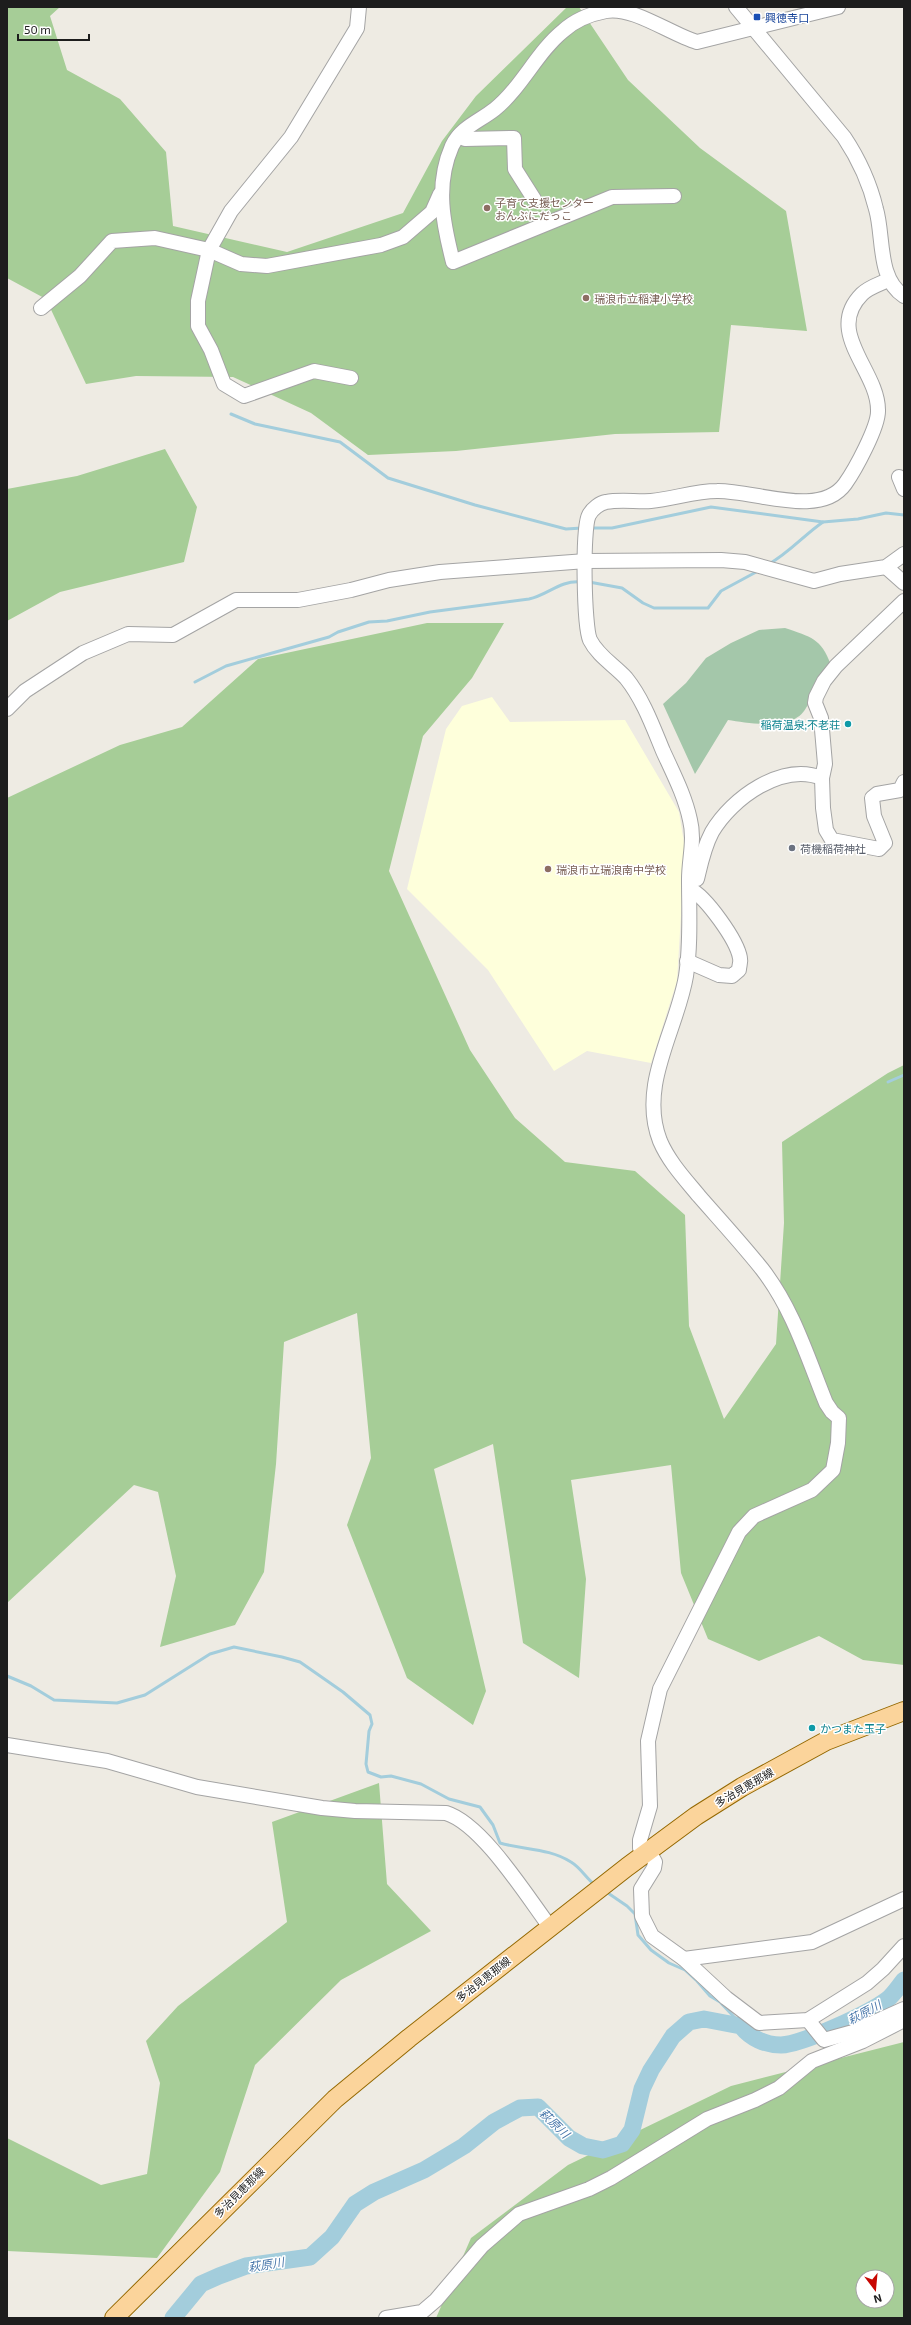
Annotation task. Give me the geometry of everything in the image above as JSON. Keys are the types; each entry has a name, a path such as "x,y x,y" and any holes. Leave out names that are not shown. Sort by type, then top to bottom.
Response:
{"main road":[{"name":"多治見恵那線","path":"114,2318 335,2099 627,1867 696,1816 742,1787 826,1741 904,1711"}],"street":[{"path":"351,378 314,371 244,396 224,384 211,350 198,326 198,301 209,250 231,211 291,137 357,28 359,7"},
{"path":"736,7 844,137 855,153 876,208 888,280 904,296"},
{"path":"41,308 80,276 112,241 155,238 209,250 240,264 267,266 381,245 403,237 432,212 441,192 453,146 459,136 464,130 495,109 512,92 561,32 577,20 607,10 627,11 682,38 697,42 838,7"},
{"path":"459,136 466,139 514,138 515,169 534,199"},
{"path":"441,192 442,221 453,262 612,197 674,196"},
{"path":"888,280 864,292 854,305 847,322 852,343 876,393 879,413 874,429 843,486 828,498 811,502 717,491 652,501 607,502 597,506 588,515 585,538 586,624 590,641 602,656 626,679 638,696 682,792 690,818 693,838 687,961 682,994 657,1074 653,1101 654,1118 661,1143 674,1166 762,1270 783,1299 797,1327 826,1403 832,1412 839,1418 838,1443 833,1470 812,1490 769,1508 746,1522 739,1532 660,1689 648,1741 650,1806 640,1840 640,1848 656,1862 641,1889 642,1916 652,1936 684,1959 726,1998 759,2023 808,2020 867,1983 904,1946"},
{"path":"7,709 25,691 84,653 128,634 173,635 236,600 298,600 351,590 389,580 440,572 586,561 721,560 756,565 814,581 840,574 886,567 904,554"},
{"path":"886,567 904,583"},
{"path":"903,788 877,794 872,798 874,816 885,843 879,848 832,840 826,830 822,778 825,764 821,718 815,703 816,697 824,681 836,666 904,601"},
{"path":"690,887 697,883 702,854 713,831 733,806 748,794 772,781 800,773 822,778"},
{"path":"687,961 719,975 732,976 739,970 740,958 735,944 725,929 698,893 690,887"},
{"path":"7,1744 107,1761 197,1787 322,1808 356,1811 446,1813 455,1816 480,1835 550,1927"},
{"path":"684,1959 812,1942 904,1899"},
{"path":"808,2020 824,2040 853,2032 904,2009"},
{"path":"386,2318 422,2312 436,2300 482,2246 519,2214 589,2189 611,2178 707,2119 755,2100 779,2088 812,2061 863,2041 904,2020"}],"shaded area":[{"path":"785,628 802,634 819,644 831,665 806,708 800,716 781,723 759,724 728,720 695,774 663,704 686,683 706,658 731,643 759,630"},
{"name":"瑞浪市立瑞浪南中学校","path":"492,697 510,722 625,720 679,812 685,849 677,981 651,1063 587,1051 554,1071 488,970 407,889 446,729 462,706"}],"green space":[{"path":"7,7 60,7 50,16 67,70 120,99 166,152 173,226 287,252 403,213 442,141 476,96 567,7 579,7 628,80 700,148 786,211 807,331 731,325 719,432 615,434 456,451 368,455 311,413 233,377 136,376 86,384 46,299 7,278"},
{"path":"165,449 197,507 184,562 60,592 7,621 7,489 77,476"},
{"path":"427,623 504,623 472,678 423,736 389,871 470,1050 515,1118 565,1162 635,1171 685,1215 689,1326 724,1419 776,1344 784,1223 782,1142 888,1073 904,1065 904,1665 863,1660 819,1636 759,1661 708,1639 681,1573 671,1465 571,1480 586,1579 579,1678 523,1643 493,1444 434,1469 486,1691 473,1725 407,1678 347,1525 371,1458 357,1313 284,1342 276,1464 264,1572 235,1625 160,1647 176,1576 158,1492 134,1485 7,1603 7,798 120,745 182,727 258,659"},
{"path":"379,1783 387,1884 431,1931 341,1980 255,2065 220,2172 157,2258 7,2251 7,2138 101,2185 147,2174 160,2083 146,2041 178,2006 287,1922 272,1822"},
{"path":"904,2042 904,2318 436,2318 471,2238 568,2165 731,2086"}],"waterway":[{"path":"231,414 255,424 340,442 388,478 475,505 566,529 582,528"},
{"path":"589,528 612,528 711,507 823,522 858,519 886,513 904,515"},
{"path":"769,564 783,555 823,522"},
{"path":"589,582 622,588 643,603 654,608 708,608 721,591 758,571"},
{"path":"195,682 226,666 329,637 338,632 369,622 387,621 430,612 529,599 560,585 581,582"},
{"path":"888,1082 904,1075"},
{"path":"7,1676 31,1686 54,1700 117,1703 145,1695 210,1654 234,1647 300,1662 343,1692 370,1715 372,1724 369,1731 366,1764 368,1772 381,1777 391,1776 421,1784 449,1799 480,1807 493,1825 500,1843 563,1857 575,1864 595,1885"},
{"path":"605,1891 627,1906 635,1914 638,1935 651,1950 669,1963 685,1970 710,1996 720,2002 741,2026"},
{"name":"萩原川","path":"173,2318 201,2284 246,2266 310,2257 332,2237 355,2204 374,2192 424,2170 464,2146 494,2122 520,2108 538,2107 569,2138 583,2146 603,2150 622,2144 632,2130 642,2089 651,2070 673,2036 689,2022 704,2019 741,2026 758,2040 769,2044 781,2045 820,2034 867,2012 888,1999 904,1980"}],"place":[{"name":"興徳寺口","path":"757,17"},
{"name":"子育て支援センター おんぶにだっこ","path":"487,208"},
{"name":"瑞浪市立稲津小学校","path":"586,298"},
{"name":"稲荷温泉;不老荘","path":"848,724"},
{"name":"荷機稲荷神社","path":"792,848"},
{"name":"瑞浪市立瑞浪南中学校","path":"548,869"},
{"name":"かつまた玉子","path":"812,1728"}]}
